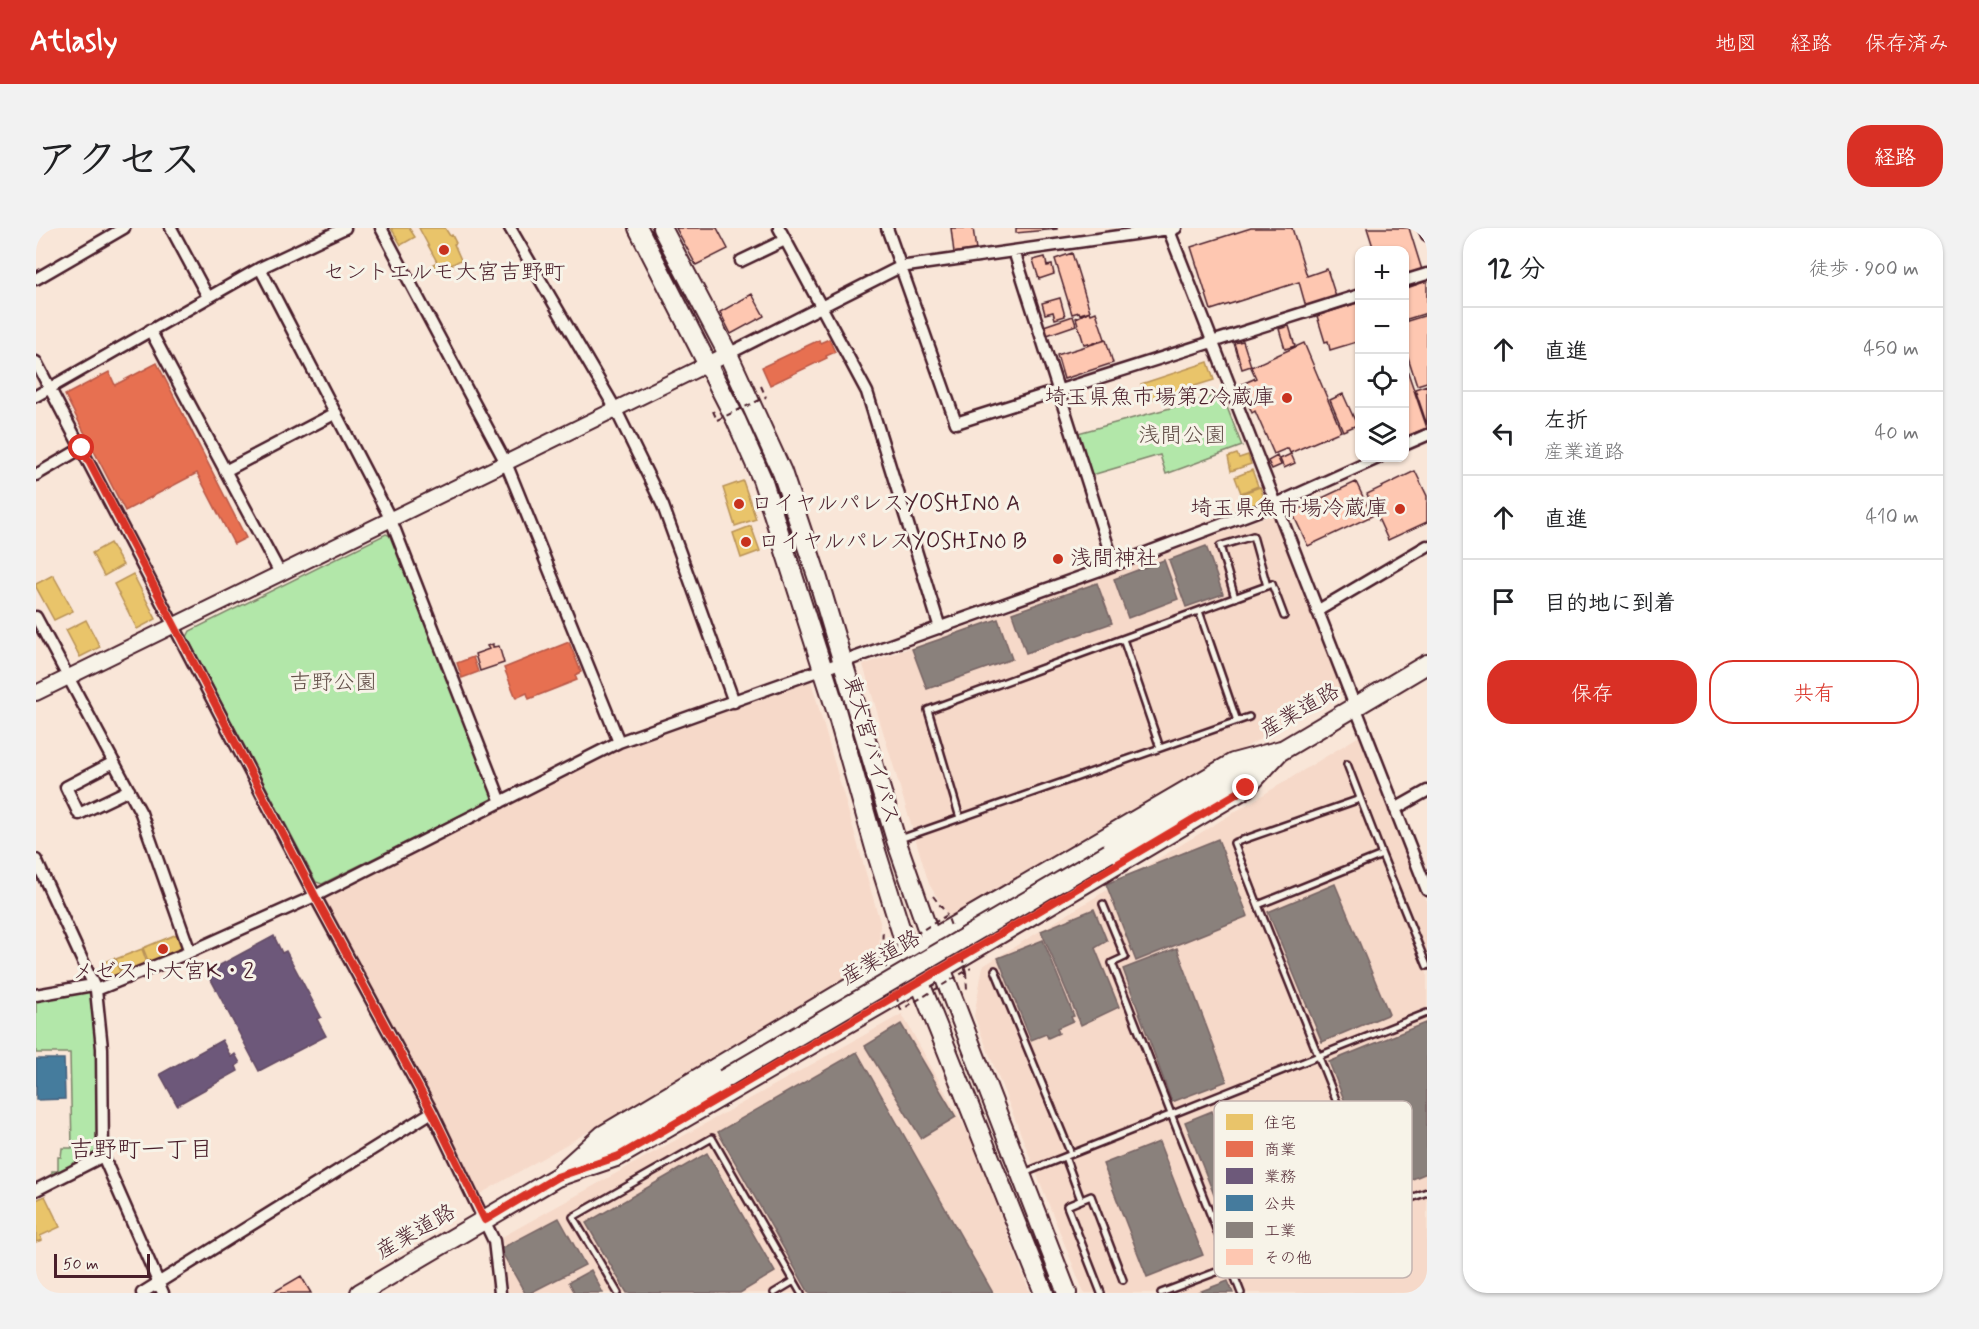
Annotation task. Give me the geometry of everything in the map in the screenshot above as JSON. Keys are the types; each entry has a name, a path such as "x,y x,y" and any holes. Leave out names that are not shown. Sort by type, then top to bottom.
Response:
{"main road":[{"name":"東大宮バイパス","path":"638,228 736,420 762,479 823,670 908,953 1044,1293"},
{"name":"東大宮バイパス","path":"662,228 728,354 782,472 844,663 896,840 941,968 1067,1293"},
{"name":"産業道路","path":"360,1293 1427,664"},
{"path":"557,1177 603,1135 908,953 1233,763 1281,750"},
{"path":"557,1177 619,1156 919,982 1246,788 1281,750"}],"street":[{"path":"36,279 124,228"},
{"path":"171,228 208,297"},
{"path":"36,396 260,268 345,228"},
{"path":"381,228 506,463 619,742"},
{"path":"510,228 615,408 663,506 734,702"},
{"path":"779,228 867,392 940,628"},
{"path":"887,228 956,423 1355,296"},
{"path":"36,693 392,520 900,267 1171,228 1211,342 1427,890"},
{"path":"1424,228 1427,235"},
{"path":"741,261 785,240"},
{"path":"1014,251 1114,565"},
{"path":"260,268 392,520 501,802"},
{"path":"1409,279 1427,274"},
{"path":"150,330 280,573"},
{"path":"36,362 315,896 432,1112 494,1241 500,1293"},
{"path":"225,471 336,413"},
{"path":"1409,443 1427,435"},
{"path":"36,475 82,448"},
{"path":"36,995 94,987 189,952 315,896 619,742 1114,565 1276,504 1369,462"},
{"path":"1317,611 1427,546"},
{"path":"36,617 141,813 189,952"},
{"path":"114,762 66,787 80,814 129,790"},
{"path":"1395,809 1427,791"},
{"path":"36,860 94,987 102,1048 103,1156 161,1288"},
{"path":"142,1293 161,1288 432,1112"},
{"path":"36,1190 103,1156"}],"lane":[{"path":"1235,598 1220,546 1252,536 1267,586"},
{"path":"960,818 928,710 1267,586 1272,585 1284,616"},
{"path":"1199,611 1237,721"},
{"path":"1123,639 1160,748"},
{"path":"896,840 1249,717"},
{"path":"1347,764 1427,966"},
{"path":"1336,1101 1234,843 1360,799"},
{"path":"1258,904 1382,855"},
{"path":"1103,904 1125,957 1112,963 1214,1224"},
{"path":"995,970 1068,1156 1081,1200"},
{"path":"1020,1174 1427,1013"},
{"path":"618,1293 573,1217 712,1138 801,1293"},
{"path":"1412,1198 1427,1192"},
{"path":"1101,1293 1067,1206 1091,1196 1123,1280"},
{"path":"1161,1293 1214,1273"},
{"path":"1235,1278 1241,1293"},
{"path":"774,1293 794,1281"}],"path":[{"path":"717,420 766,397 757,378"},
{"path":"883,926 882,955 947,915 931,894"},
{"path":"901,1010 970,968"},
{"path":"966,972 968,998"}],"shaded area":[{"path":"1274,514 1342,692 949,917 929,884 863,665"},
{"path":"811,681 880,922 879,953 803,1008 480,1194 322,897 621,749"},
{"path":"1361,735 1427,903 1427,1293 1084,1293 974,1016 983,966"},
{"path":"902,1014 973,1142 1030,1293 508,1293 502,1237"}],"green space":[{"name":"浅間公園","path":"1222,394 1242,446 1166,474 1160,455 1092,475 1078,433"},
{"name":"吉野公園","path":"386,534 391,536 493,794 491,800 322,884 316,882 187,637 190,631"},
{"path":"88,992 94,995 99,1054 99,1156 51,1181 52,1171 58,1171 58,1157 61,1157 62,1148 72,1148 70,1053 36,1053 36,1001"}],"building: 住宅":[{"path":"391,228 409,228 415,237 401,245"},
{"name":"セントエルモ大宮吉野町","path":"419,228 445,228 456,243 454,244 461,260 437,272 433,264 437,262"},
{"path":"1208,362 1214,380 1146,401 1141,384"},
{"path":"1237,454 1239,458 1248,455 1251,464 1231,471 1228,457"},
{"path":"1252,470 1258,486 1241,493 1235,477"},
{"name":"ロイヤルパレスYOSHINO A","path":"743,481 756,519 735,526 723,488"},
{"path":"1260,487 1264,498 1258,500 1259,503 1248,507 1243,493"},
{"name":"ロイヤルパレスYOSHINO B","path":"751,526 760,551 741,558 733,533"},
{"path":"110,543 123,565 104,576 92,553"},
{"path":"133,574 156,619 137,629 114,584"},
{"path":"53,575 73,611 54,620 36,587 36,584"},
{"path":"86,620 100,647 80,657 66,630"},
{"name":"メゼスト大宮K・2","path":"177,934 183,949 149,963 143,948"},
{"path":"142,949 147,963 122,973 116,959"},
{"path":"114,958 121,974 108,979 102,963"},
{"path":"45,1196 60,1227 40,1236 42,1240 36,1242 36,1200"}],"building: 商業":[{"path":"829,339 835,352 770,385 762,367 819,340 820,343"},
{"path":"157,363 246,538 234,544 197,473 125,511 65,395 109,372 115,385"},
{"path":"569,642 581,672 575,675 577,680 529,699 527,693 516,698 504,668"},
{"path":"473,657 478,672 462,678 457,663"}],"building: 業務":[{"path":"274,936 282,953 286,951 321,1017 317,1019 326,1036 259,1071 207,972"},
{"path":"222,1040 231,1057 235,1054 240,1063 236,1066 238,1071 177,1105 160,1074"}],"building: 公共":[{"path":"36,1059 64,1059 65,1099 36,1100"}],"building: 工業":[{"path":"1206,546 1223,594 1186,607 1169,560"},
{"path":"1164,560 1178,599 1128,618 1114,579"},
{"path":"1097,583 1112,623 1026,653 1012,613"},
{"path":"998,619 1012,659 927,689 912,649"},
{"path":"1218,839 1248,916 1136,961 1106,884"},
{"path":"1335,884 1389,1014 1322,1042 1268,912"},
{"path":"1094,909 1107,941 1095,948 1119,1007 1081,1025 1041,931"},
{"path":"1043,940 1074,1016 1071,1017 1073,1021 1057,1028 1059,1033 1048,1038 1046,1034 1031,1040 998,958"},
{"path":"1177,948 1227,1081 1172,1102 1123,969"},
{"path":"1425,1023 1427,1029 1427,1173 1412,1179 1412,1101 1345,1101 1329,1062"},
{"path":"901,1024 956,1117 921,1138 865,1046"},
{"path":"857,1052 993,1293 809,1293 718,1132"},
{"path":"1212,1111 1214,1116 1214,1195 1185,1122"},
{"path":"1159,1142 1203,1255 1147,1277 1103,1164"},
{"path":"707,1153 775,1272 740,1293 627,1293 586,1223"},
{"path":"559,1218 585,1265 530,1293 525,1293 500,1249"},
{"path":"591,1270 603,1293 575,1293 569,1282"},
{"path":"1228,1281 1233,1293 1196,1293"}],"building: その他":[{"path":"676,228 717,228 728,249 696,265"},
{"path":"951,228 973,228 976,250 954,253"},
{"path":"1016,228 1057,228 1057,229 1016,233"},
{"path":"1251,228 1292,228 1307,276 1327,269 1336,297 1306,307 1299,282 1211,310 1191,247"},
{"path":"1367,228 1409,228 1422,270 1409,274 1409,246 1373,246"},
{"path":"1072,253 1090,311 1080,314 1079,312 1072,314 1055,259"},
{"path":"1045,257 1047,266 1052,265 1054,274 1039,279 1033,260"},
{"path":"1427,281 1427,313 1409,318 1409,287"},
{"path":"752,294 764,316 731,334 720,312"},
{"path":"1060,298 1065,316 1055,319 1053,312 1045,314 1042,303"},
{"path":"1355,304 1355,342 1330,350 1328,341 1325,342 1317,316"},
{"path":"1090,311 1091,314 1096,312 1105,339 1089,345 1084,344 1076,318"},
{"path":"1427,315 1427,382 1417,385 1409,360 1409,320"},
{"path":"1073,316 1076,325 1047,335 1044,326"},
{"path":"1289,326 1295,346 1285,349 1279,329"},
{"path":"1106,340 1113,363 1064,379 1057,355"},
{"path":"1243,341 1251,366 1242,369 1234,343"},
{"name":"埼玉県魚市場第2冷蔵庫","path":"1304,343 1341,431 1290,453 1288,448 1274,454 1255,411 1252,413 1240,385 1256,378 1251,367"},
{"path":"1409,376 1427,428 1409,435"},
{"path":"1427,385 1427,425 1415,389"},
{"path":"1343,394 1355,421 1355,426 1343,431 1330,400"},
{"path":"1291,454 1295,463 1284,468 1280,459"},
{"path":"1277,456 1281,465 1272,469 1268,461"},
{"name":"埼玉県魚市場冷蔵庫","path":"1415,471 1427,496 1427,522 1388,540 1367,494"},
{"path":"1356,482 1372,516 1308,546 1292,512"},
{"path":"493,644 493,647 499,646 504,663 480,671 475,654 489,649 487,646"},
{"path":"301,1276 311,1293 272,1293"}],"place":[{"name":"セントエルモ大宮吉野町","path":"444,250"},
{"name":"埼玉県魚市場第2冷蔵庫","path":"1287,398"},
{"name":"ロイヤルパレスYOSHINO A","path":"739,504"},
{"name":"埼玉県魚市場冷蔵庫","path":"1400,509"},
{"name":"ロイヤルパレスYOSHINO B","path":"746,542"},
{"name":"浅間神社","path":"1058,559"},
{"name":"メゼスト大宮K・2","path":"163,949"}],"district":[{"name":"吉野町一丁目","path":"141,1150"}],"route":[{"path":"82,448 172,625 432,1112 485,1220 557,1177 619,1156 1246,788"}]}
